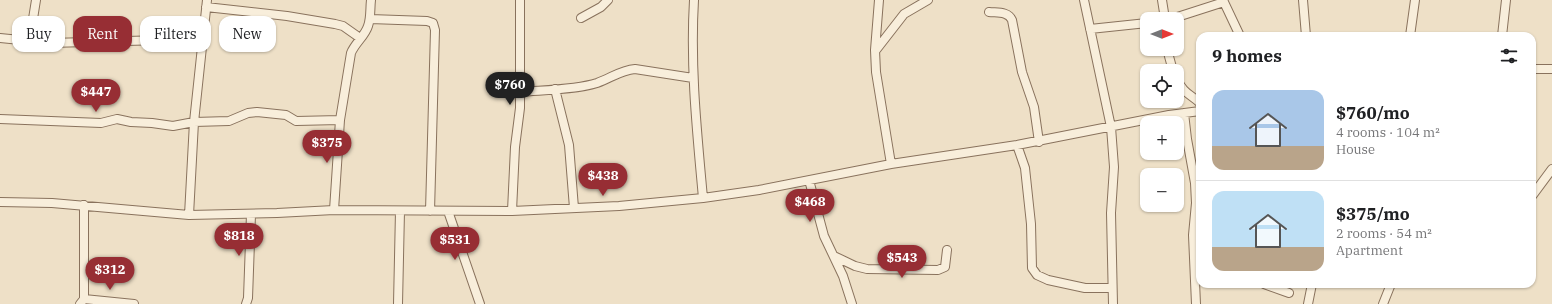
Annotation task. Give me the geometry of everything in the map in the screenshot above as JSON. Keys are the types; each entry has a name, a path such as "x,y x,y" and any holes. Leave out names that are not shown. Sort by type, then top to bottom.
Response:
{"street":[{"path":"33,16 36,0"},
{"path":"334,210 340,120 351,53 354,44 368,27 370,19 370,0"},
{"path":"512,211 515,147 520,108 520,0"},
{"path":"581,18 601,7 608,0"},
{"path":"694,0 692,26 692,78 703,198"},
{"path":"879,0 875,50 876,72 891,164"},
{"path":"914,0 926,1"},
{"path":"1084,0 1111,127 1114,166 1111,213 1113,304"},
{"path":"1162,0 1164,12"},
{"path":"1303,0 1306,32"},
{"path":"1411,32 1415,0"},
{"path":"1502,32 1506,0"},
{"path":"875,50 904,14 926,1"},
{"path":"1184,15 1224,1 1238,32"},
{"path":"205,16 206,3 335,24 343,26 360,38"},
{"path":"989,12 1006,14 1010,16 1012,20 1022,72 1034,107 1038,142"},
{"path":"370,19 427,21 433,23 435,30 430,211"},
{"path":"1090,29 1140,24"},
{"path":"0,38 12,39"},
{"path":"65,43 140,41"},
{"path":"189,215 194,122 201,52"},
{"path":"520,92 597,82 627,69 692,78"},
{"path":"1536,70 1552,69"},
{"path":"555,88 569,144 574,208"},
{"path":"1184,91 1196,100"},
{"path":"0,119 101,123 117,119 131,122 173,126 194,122 229,121 248,113 256,112 286,115 296,122 340,120"},
{"path":"0,202 84,205 189,215 334,210 512,211 574,208 703,198 891,164 1038,142 1196,112"},
{"path":"1184,113 1196,190"},
{"path":"1018,145 1025,168 1031,224 1032,268 1037,275 1048,280 1085,288 1112,288"},
{"path":"1536,191 1552,170"},
{"path":"809,180 824,236 834,256 852,304"},
{"path":"84,205 82,301 134,304"},
{"path":"398,304 400,211"},
{"path":"448,211 480,304"},
{"path":"246,304 248,298 251,214"},
{"path":"1196,217 1193,236 1196,304"},
{"path":"834,256 855,266 867,268 938,270 945,267 946,250"},
{"path":"1276,288 1290,293"},
{"path":"1308,304 1311,288"},
{"path":"1383,304 1389,288"}]}
